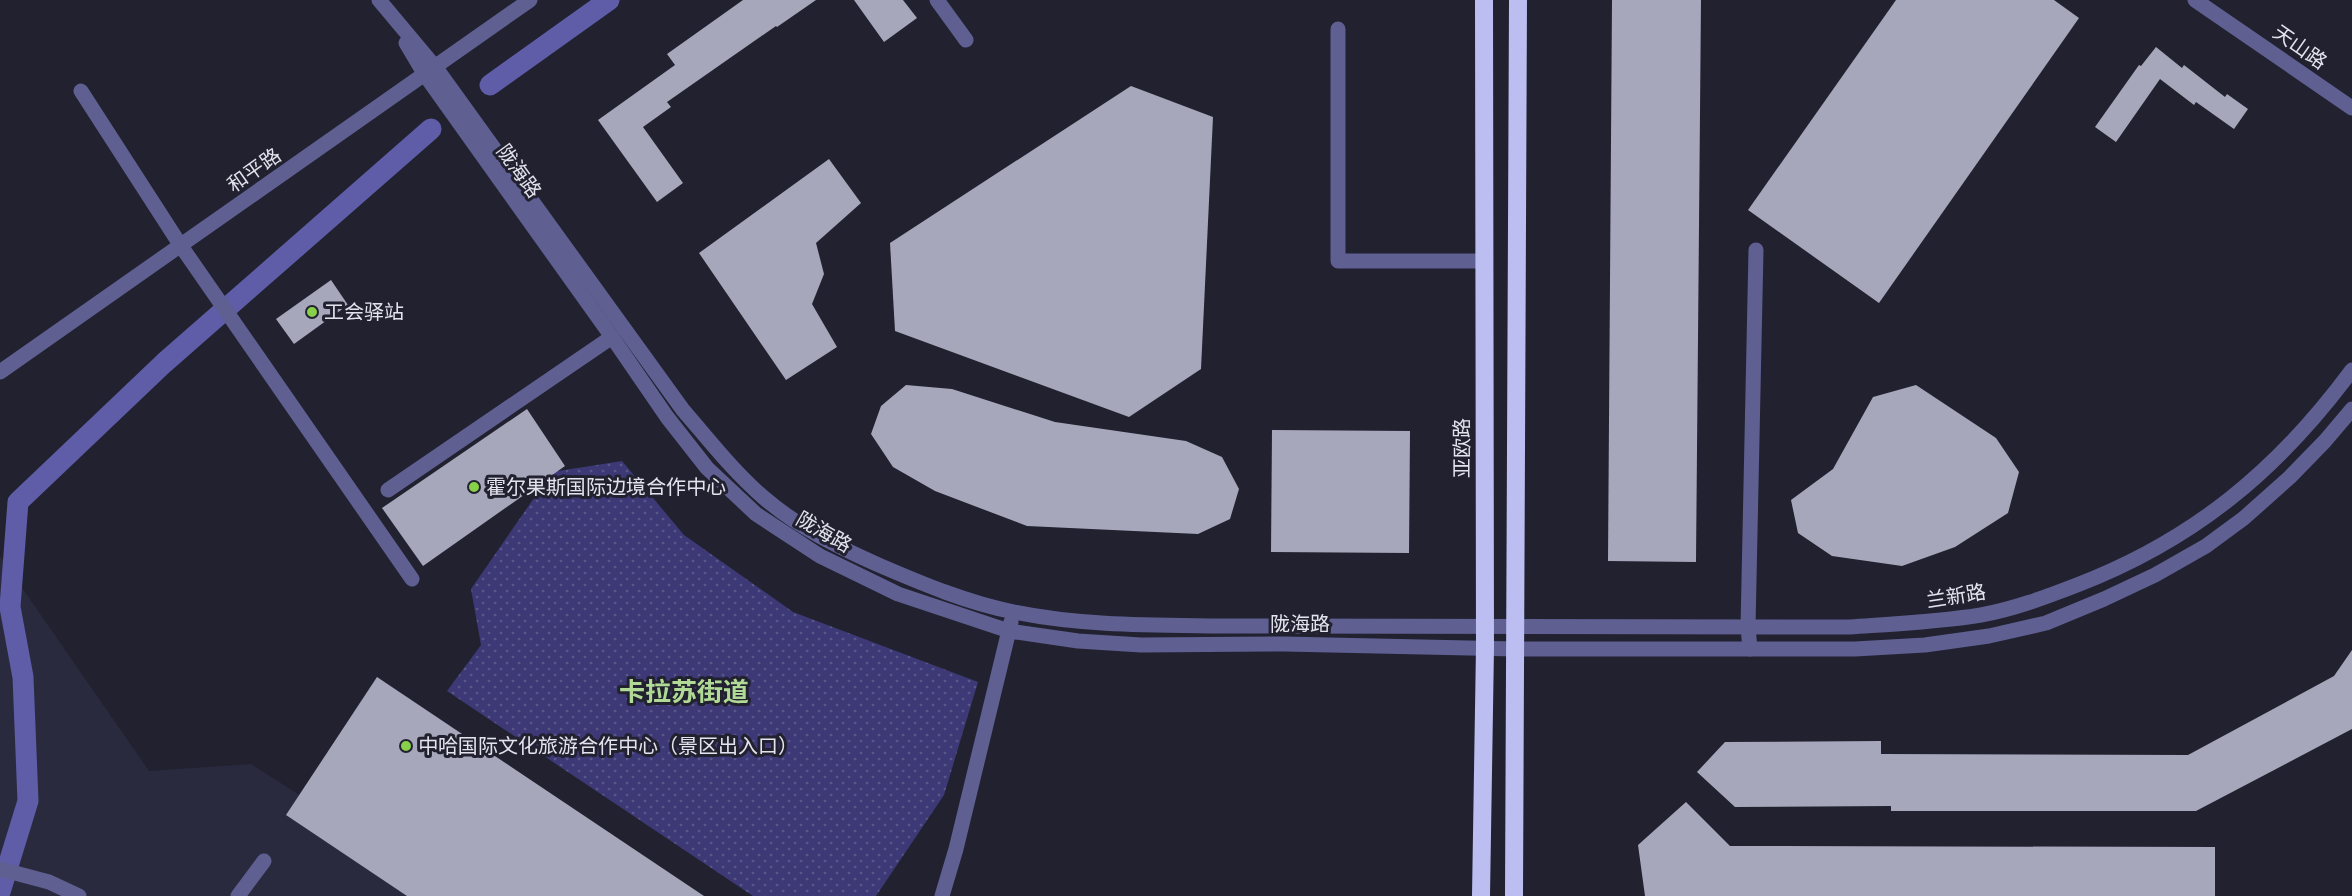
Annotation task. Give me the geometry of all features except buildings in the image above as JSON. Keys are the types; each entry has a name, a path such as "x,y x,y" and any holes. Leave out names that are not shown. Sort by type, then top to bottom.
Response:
{"highway":[{"name":"亚欧路","path":"1480,896 1485,647 1484,0"},
{"path":"1514,896 1518,0"}],"street":[{"name":"陇海路","path":"379,0 667,417 707,468 756,514 820,556 898,594 1009,631 1078,641 1141,645 1284,644 1485,647"},
{"name":"和平路","path":"0,372 530,0"},
{"path":"937,0 966,40"},
{"name":"天山路","path":"2195,0 2352,108"},
{"path":"1338,29 1338,261 1485,261"},
{"name":"陇海路","path":"430,72 683,410 725,460 763,497 830,544 949,594 1013,612 1080,621 1143,625 1484,625"},
{"path":"81,91 239,331 412,579"},
{"path":"1750,649 1748,627 1756,250"},
{"path":"388,490 612,337"},
{"name":"兰新路","path":"1484,625 1850,627 1952,619 1983,614 2042,599 2142,557 2230,500 2274,461 2352,370"},
{"path":"1485,647 1515,649 1856,649 1925,645 1989,636 2046,622 2155,575 2206,546 2244,518 2290,477 2352,409"},
{"path":"942,896 956,849 1013,612"},
{"path":"237,896 264,861"},
{"path":"0,869 49,882 79,896"}],"shaded area":[{"path":"622,461 684,535 793,612 978,682 944,795 876,896 753,896 447,691 481,645 471,589 552,472"},
{"path":"0,556 149,771 251,764 458,896 0,896"}],"waterway":[{"path":"490,85 609,0"},
{"path":"0,892 28,801 23,677 10,607 18,502 164,363 431,129"}],"place":[{"name":"工会驿站","path":"312,312"},
{"name":"霍尔果斯国际边境合作中心","path":"474,487"},
{"name":"中哈国际文化旅游合作中心（景区出入口）","path":"406,746"}],"district":[{"name":"卡拉苏街道","path":"684,692"}]}
